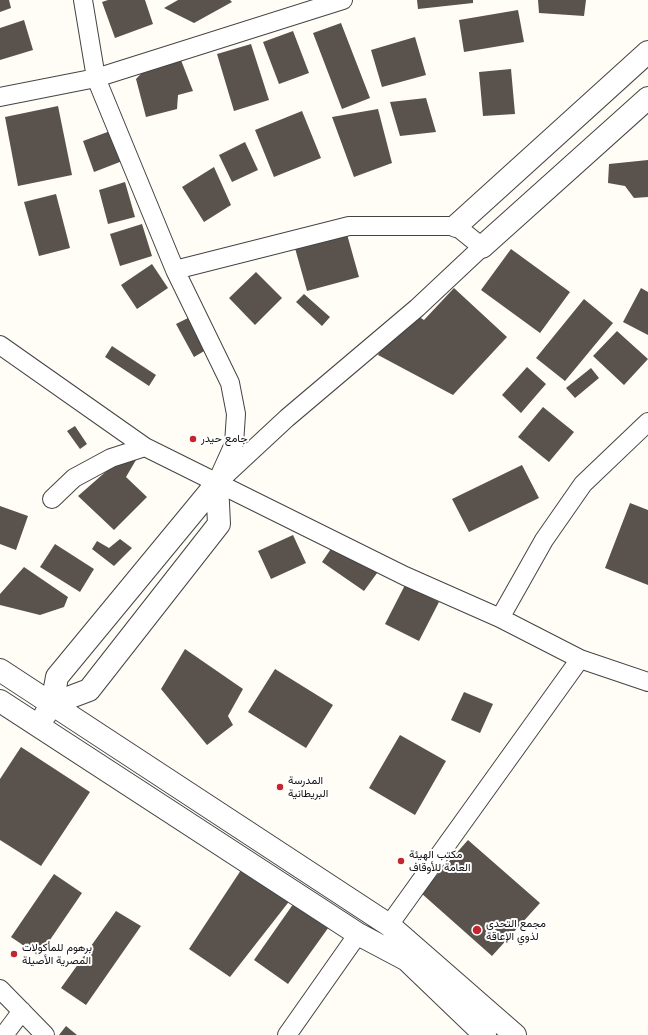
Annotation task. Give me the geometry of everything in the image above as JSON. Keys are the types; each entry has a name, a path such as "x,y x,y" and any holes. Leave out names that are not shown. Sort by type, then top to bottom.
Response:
{"street":[{"path":"52,704 89,690 220,524 217,483 234,444 236,414 230,383 175,270 96,78 83,0"},
{"path":"0,97 96,78 343,0"},
{"path":"456,226 648,52"},
{"path":"37,725 52,704 57,677 217,483 287,418 417,308 482,247 648,98"},
{"path":"175,270 349,226 456,226 482,247"},
{"path":"0,345 145,447 405,576 500,618 580,659 648,682"},
{"path":"500,618 544,540 583,484 648,422"},
{"path":"52,499 74,478 111,458 145,447"},
{"path":"389,925 580,659"},
{"path":"0,670 389,925 515,1035"},
{"path":"0,701 358,934 407,960 485,1035"},
{"path":"287,1035 358,934"},
{"path":"0,989 45,1035"},
{"path":"4,1035 22,1011"}],"building":[{"path":"0,0 9,0 11,8 0,12"},
{"path":"108,0 145,0 153,24 115,38 102,2"},
{"path":"178,0 230,0 232,2 194,23 164,8"},
{"path":"417,0 473,0 473,3 418,9"},
{"path":"538,0 586,0 584,16 539,13"},
{"path":"518,10 524,42 464,52 459,20"},
{"path":"24,20 33,50 0,60 0,28"},
{"path":"341,23 370,98 342,109 313,33"},
{"path":"293,31 309,73 279,84 263,42"},
{"path":"415,37 426,75 382,87 371,50"},
{"path":"251,44 269,100 234,111 217,54"},
{"path":"179,55 193,91 178,95 177,109 146,117 136,79 158,56"},
{"path":"511,69 515,114 483,116 479,72"},
{"path":"426,98 436,132 400,136 390,102"},
{"path":"58,106 72,175 18,186 5,117"},
{"path":"378,109 392,163 354,177 332,117"},
{"path":"302,111 321,158 274,177 255,130"},
{"path":"113,130 125,160 94,172 83,141"},
{"path":"245,142 258,170 232,182 219,155"},
{"path":"648,160 648,197 634,198 625,186 608,183 609,164"},
{"path":"214,167 231,205 204,222 182,187"},
{"path":"125,182 135,217 108,224 99,190"},
{"path":"56,194 70,248 39,256 24,202"},
{"path":"343,220 359,277 307,291 291,234"},
{"path":"142,224 152,256 120,266 110,234"},
{"path":"511,249 570,292 540,333 481,290"},
{"path":"152,264 168,288 137,309 121,285"},
{"path":"256,272 282,298 255,325 229,298"},
{"path":"454,288 507,337 453,395 378,355 407,309 424,320"},
{"path":"641,288 648,292 648,335 623,322"},
{"path":"304,294 330,317 322,326 296,302"},
{"path":"584,299 613,323 565,381 536,358"},
{"path":"188,318 206,350 194,357 176,324"},
{"path":"617,331 648,359 624,385 593,356"},
{"path":"112,346 156,375 149,386 105,357"},
{"path":"527,367 546,384 521,413 502,395"},
{"path":"591,368 599,378 575,398 566,388"},
{"path":"543,407 574,432 549,462 518,437"},
{"path":"75,426 87,444 80,449 67,431"},
{"path":"126,454 136,460 126,477 147,497 114,530 78,496"},
{"path":"522,465 539,498 469,532 452,499"},
{"path":"630,503 648,510 648,585 605,568"},
{"path":"0,506 28,516 16,550 0,544"},
{"path":"293,535 306,563 271,579 258,551"},
{"path":"120,539 132,548 114,566 92,549 97,541 109,548"},
{"path":"337,540 380,569 364,591 322,562"},
{"path":"55,544 94,569 80,592 40,567"},
{"path":"24,567 68,597 64,607 40,615 0,605 0,594"},
{"path":"405,585 439,602 419,641 385,624"},
{"path":"185,649 243,689 228,716 233,725 207,745 161,689"},
{"path":"275,669 333,705 306,748 248,712"},
{"path":"464,692 493,704 480,733 451,720"},
{"path":"400,735 446,761 415,815 369,788"},
{"path":"21,747 90,792 41,866 0,840 0,779"},
{"path":"468,840 540,903 492,956 421,893"},
{"path":"245,864 291,899 230,977 189,949"},
{"path":"54,874 82,893 39,956 11,937"},
{"path":"296,900 331,924 288,984 254,960"},
{"path":"116,911 141,926 86,1005 61,988"},
{"path":"66,1026 77,1035 59,1035"}],"place":[{"name":"جامع حيدر","path":"193,439"},
{"name":"المدرسة البريطانية","path":"280,787"},
{"name":"مكتب الهيئة العامة للأوقاف","path":"401,861"},
{"name":"مجمع التحدي لذوي الإعاقة","path":"477,930"},
{"name":"برهوم للمأكولات المصرية الأصيلة","path":"14,954"}]}
